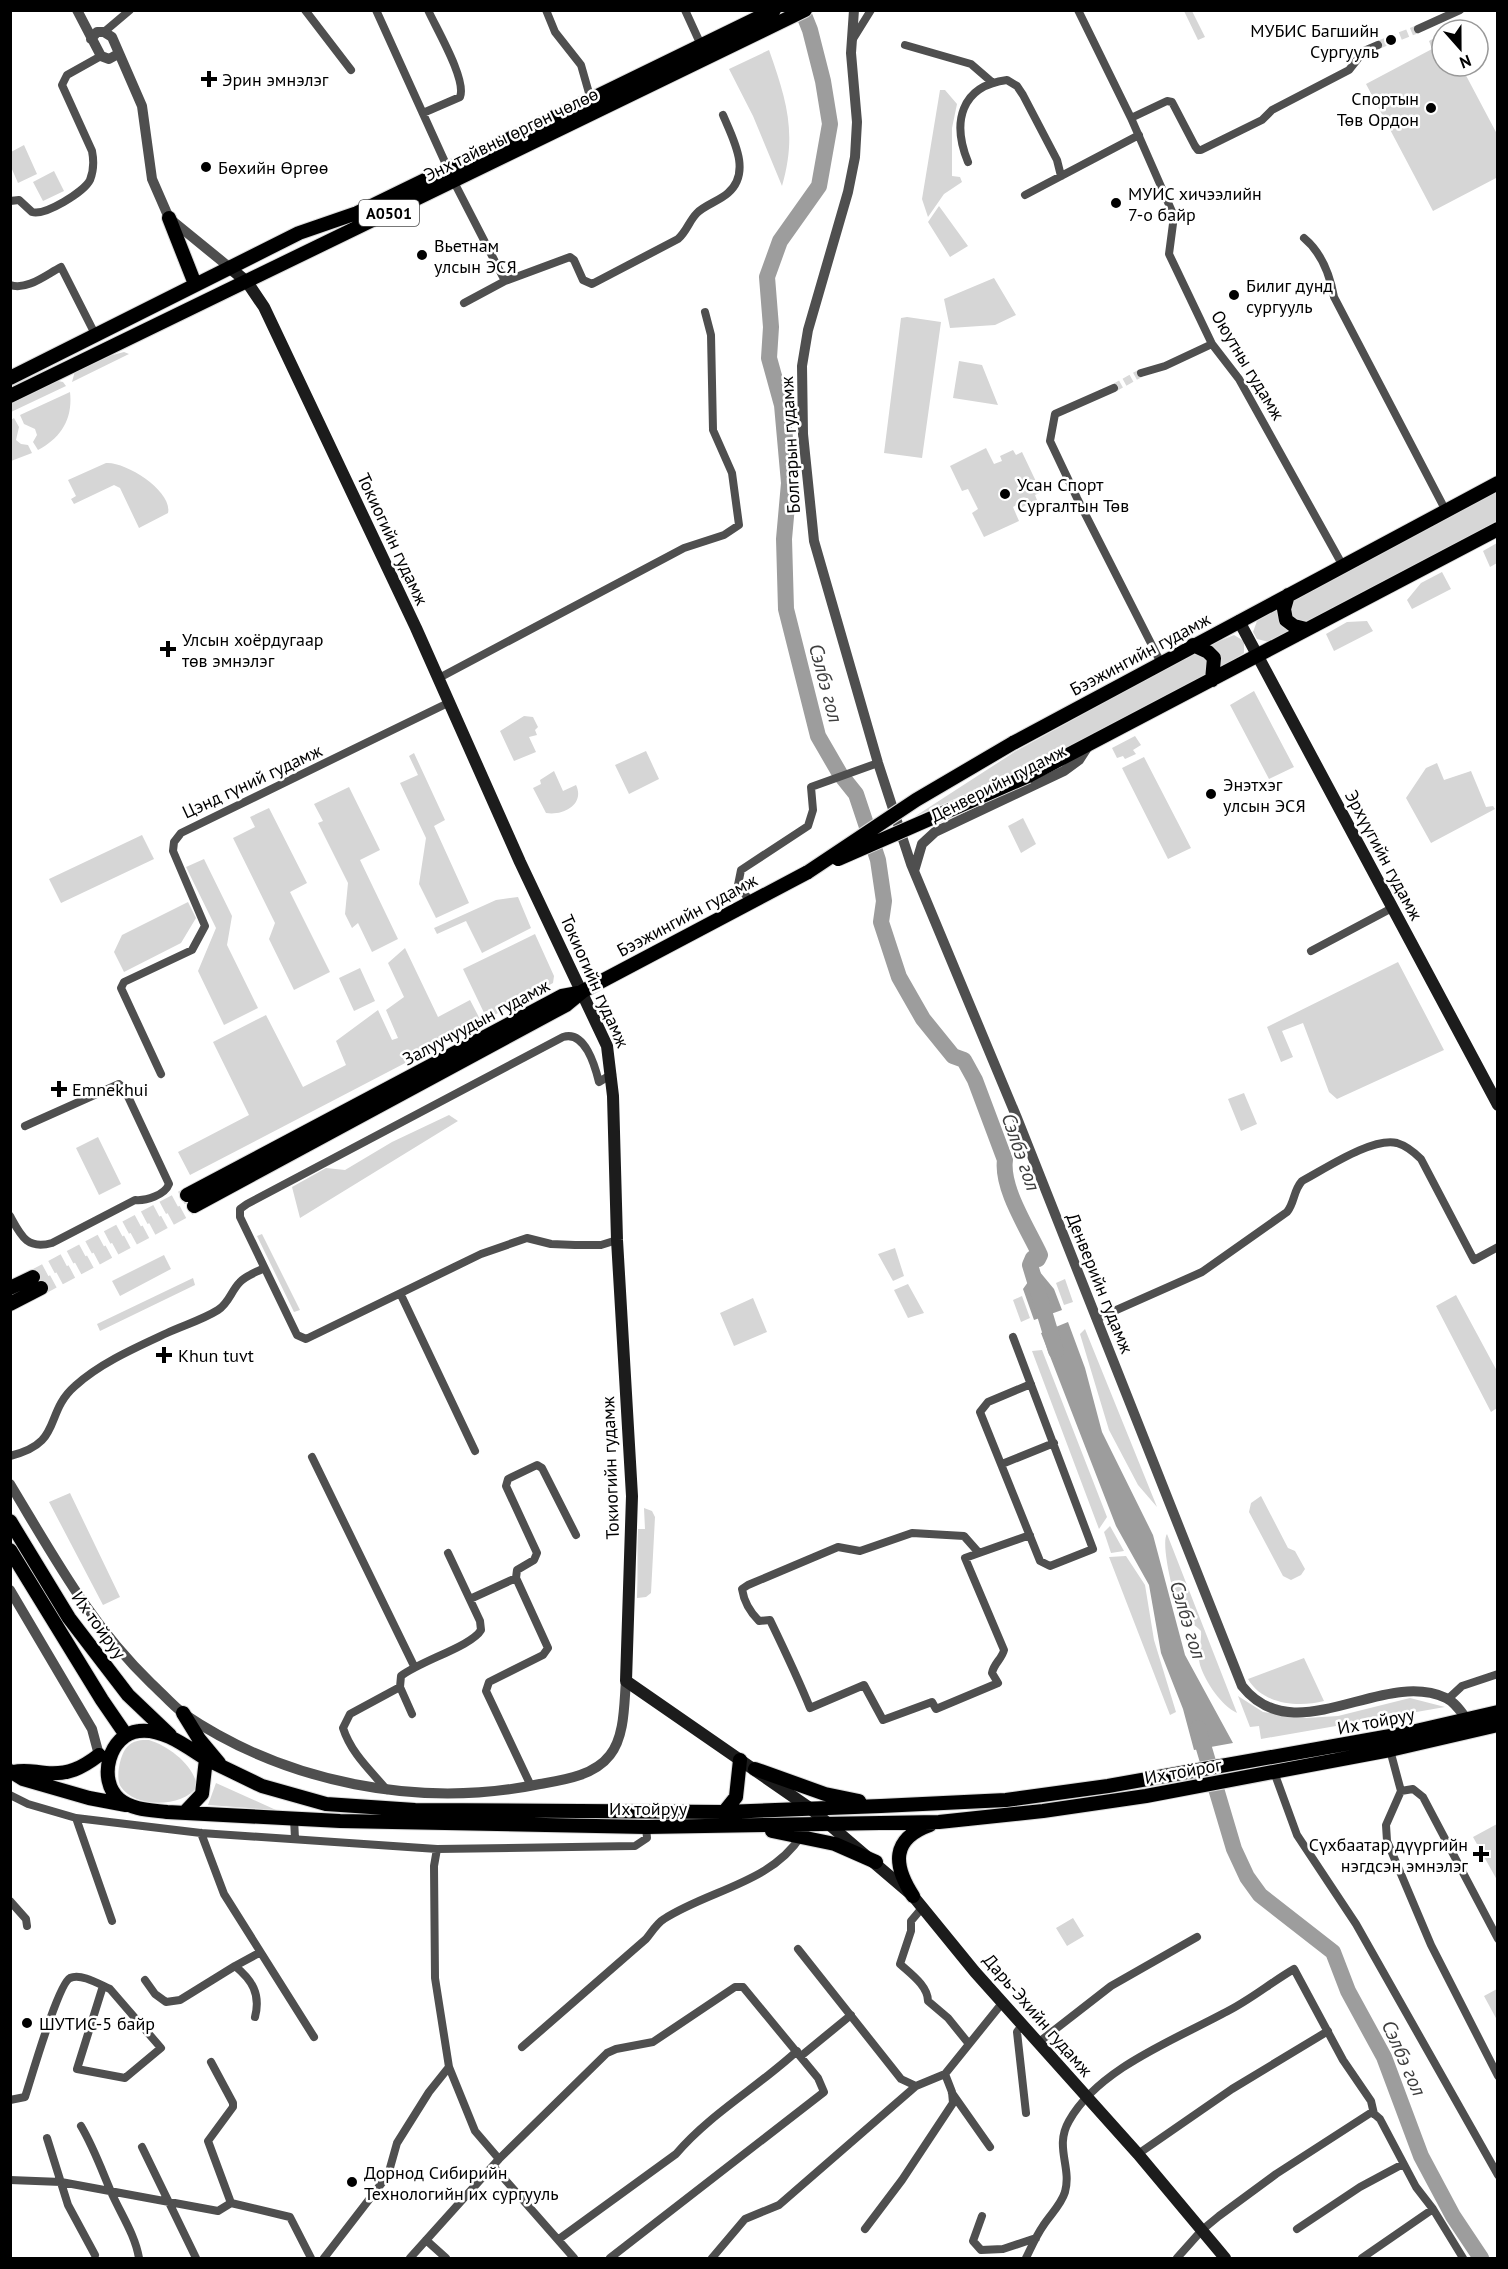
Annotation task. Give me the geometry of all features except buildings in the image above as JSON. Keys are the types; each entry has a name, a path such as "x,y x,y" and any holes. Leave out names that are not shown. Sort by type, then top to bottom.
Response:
{"main road":[{"name":"A0501","path":"764,23 774,10"},
{"name":"A0501","path":"764,23 805,10"},
{"name":"Энх тайвны өргөн чөлөө","path":"10,378 298,233 357,213 700,45 764,23"},
{"name":"Энх тайвны өргөн чөлөө","path":"10,396 454,182 764,23"},
{"path":"169,218 195,284"},
{"name":"Токиогийн гудамж","path":"229,267 247,282 264,307 439,678 520,862 583,991 607,1046 612,1074 617,1240 632,1496 626,1681"},
{"name":"Бээжингийн гудамж","path":"808,872 916,800 1013,742 1497,483"},
{"name":"Бээжингийн гудамж","path":"583,991 808,872 1028,776 1088,746 1497,529"},
{"path":"1288,595 1284,609 1286,620 1294,626 1306,629"},
{"name":"Эрхүүгийн гудамж","path":"1239,621 1497,1105"},
{"path":"1193,645 1208,652 1214,658 1212,680"},
{"name":"Залуучуудын гудамж","path":"190,1200 566,1005 583,991"},
{"path":"10,1288 37,1282 10,1304"},
{"name":"Их тойруу","path":"10,1521 69,1618 128,1695 173,1739"},
{"name":"Их тойруу","path":"10,1550 123,1737"},
{"path":"626,1681 812,1809"},
{"name":"Их тойруу","path":"1259,1760 1468,1721 1497,1712"},
{"path":"183,1713 200,1739 225,1769"},
{"name":"Их тойруу","path":"1268,1774 1390,1750 1497,1725"},
{"path":"147,1731 173,1739 206,1759 202,1794 185,1812 167,1812 67,1791 23,1779 12,1772 25,1769 66,1774 99,1755 123,1737 147,1731"},
{"path":"123,1737 109,1760 109,1778 112,1790 128,1805"},
{"name":"Их тойруу","path":"206,1759 281,1793 326,1804 415,1810 724,1812 812,1809 1006,1800 1108,1786"},
{"path":"724,1812 736,1797 740,1760"},
{"name":"Их тойрог","path":"1108,1786 1259,1760"},
{"path":"755,1769 836,1798 881,1806"},
{"name":"Их тойрог","path":"1109,1802 1268,1774"},
{"name":"Их тойруу","path":"185,1812 294,1818 646,1827 831,1825 939,1822 1109,1802"},
{"name":"Дарь-Эхийн гудамж","path":"812,1809 913,1896 1003,2002 1138,2154 1225,2259"},
{"path":"913,1896 898,1864 902,1845 918,1830 939,1822"},
{"path":"737,1825 801,1836 850,1849 876,1862"}],"street":[{"path":"77,10 101,56 109,59 118,54"},
{"path":"104,32 130,10"},
{"path":"305,10 351,70"},
{"path":"376,10 447,168 505,281"},
{"path":"423,113 460,97 462,93 458,75 428,10"},
{"path":"546,10 555,32 581,65 591,100"},
{"path":"685,10 700,45"},
{"name":"Болгарын гудамж","path":"854,10 851,53 857,114 855,158 848,192 808,330 802,366 802,410 814,541 872,765 890,802 914,872"},
{"path":"853,39 871,10"},
{"name":"Оюутны гудамж","path":"1078,10 1139,135 1174,216 1169,254 1212,344 1239,380 1343,566"},
{"path":"1418,29 1460,10"},
{"path":"91,39 97,32 104,32 112,37 142,106 152,179 169,218 229,267"},
{"path":"905,45 971,64 993,83"},
{"path":"1131,118 1167,101 1172,102 1195,146 1201,150 1262,120 1272,110 1349,70 1364,51 1378,45"},
{"path":"10,201 19,200 32,212 43,213 67,200 89,182 94,162 92,151 62,85 67,75 101,56"},
{"path":"968,162 962,148 960,115 966,101 993,83 1007,80 1017,86 1052,152 1061,176"},
{"path":"464,303 505,281 570,257 574,260 583,280 592,284 678,239 686,232 696,214 729,193 735,182 740,158 723,115"},
{"path":"1025,195 1139,135"},
{"path":"1304,238 1314,246 1323,260 1334,297 1446,511"},
{"path":"10,285 17,287 26,285 61,267 96,336"},
{"path":"439,678 684,548 724,535 740,525 732,473 713,430 711,335 705,312"},
{"path":"1142,374 1212,344"},
{"path":"1114,388 1055,414 1050,441 1161,663"},
{"name":"Цэнд гүний гудамж","path":"161,1074 121,988 132,978 192,950 206,926 173,851 174,842 181,833 226,810 294,780 450,702"},
{"name":"Денверийн гудамж","path":"1088,746 1079,760 1064,771 935,832 922,844 914,872 1017,1118 1237,1675 1247,1692 1261,1702 1278,1709 1306,1712 1336,1709 1404,1690 1419,1690 1448,1699"},
{"path":"750,901 738,885 741,870 808,826 813,810 811,787 872,765"},
{"path":"1311,951 1392,909"},
{"path":"612,1074 599,1082 592,1056 576,1037 563,1037 247,1204 240,1209 240,1217 297,1335 302,1339 309,1339 481,1254 527,1238 551,1244 575,1245 601,1245 617,1240"},
{"path":"10,1216 19,1232 32,1245 41,1246 52,1243 135,1200 143,1201 162,1192 169,1184 124,1088 119,1084 25,1126"},
{"path":"1096,1319 1202,1272 1287,1212 1293,1205 1295,1188 1302,1181 1375,1144 1397,1143 1410,1148 1420,1159 1474,1260 1497,1247"},
{"path":"10,1456 24,1453 40,1443 50,1432 59,1405 75,1386 110,1363 217,1311 227,1303 240,1282 264,1268"},
{"path":"401,1294 475,1451"},
{"path":"1013,1337 1054,1443 1093,1549 1050,1566 1040,1562 980,1412 988,1402 1031,1384"},
{"path":"1002,1464 1054,1443"},
{"path":"312,1457 414,1666"},
{"path":"531,1786 486,1691 489,1682 543,1655 548,1648 516,1578 516,1570 534,1560 537,1553 506,1486 508,1479 537,1465 542,1468 576,1535"},
{"path":"10,1484 74,1592 122,1656 183,1713 222,1738 273,1762 314,1776 387,1790 495,1791 531,1786 584,1773 609,1756 619,1736 626,1681"},
{"path":"979,1552 964,1536 912,1533 860,1551 838,1547 748,1585 742,1589 743,1597 751,1613 759,1621 770,1620 790,1665 800,1680 810,1708 864,1685 883,1720 933,1702 936,1709 998,1683 992,1672 1004,1650 965,1558 1030,1535"},
{"path":"412,1714 400,1687 401,1676 414,1666 477,1637 482,1625 448,1553"},
{"path":"470,1599 516,1578"},
{"path":"10,1590 92,1729 99,1755"},
{"path":"1468,1721 1448,1699 1462,1686 1497,1674"},
{"path":"387,1790 358,1758 347,1742 343,1728 350,1714 400,1687"},
{"path":"1390,1750 1401,1791 1386,1825 1387,1841 1431,1946 1497,2076"},
{"path":"1268,1774 1297,1835 1356,1924 1497,2175"},
{"path":"1401,1791 1413,1789 1423,1797 1497,1939"},
{"path":"10,1796 28,1804 75,1818 201,1833 437,1849 635,1846 647,1838 646,1827"},
{"path":"75,1818 112,1921"},
{"path":"294,1818 295,1839"},
{"path":"201,1833 224,1893 259,1953 314,2037"},
{"path":"522,2047 646,1939 662,1920 765,1871 791,1851 801,1836"},
{"path":"437,1849 434,1866 435,1978 449,2067 475,2130 496,2162 574,2259"},
{"path":"10,1901 26,1919 27,1926"},
{"path":"922,1908 911,1921 911,1931 900,1964 922,1985 928,1994 928,2001 948,2018 969,2044"},
{"path":"1039,2042 1111,1986 1197,1937"},
{"path":"798,1949 901,2079 916,2086"},
{"path":"145,1980 159,1997 166,2002 173,2001 193,1993 259,1953"},
{"path":"235,1966 247,1976 259,2002 255,2017"},
{"path":"1026,2259 1036,2238 1063,2197 1066,2182 1061,2151 1062,2138 1069,2120 1085,2096 1123,2067 1231,2010 1294,1969 1343,2060 1371,2101 1374,2114 1402,2157 1402,2164 1463,2259"},
{"path":"10,2100 25,2097 65,1982 71,1977 81,1977 103,1986 110,1989 161,2048 125,2078 77,2069 103,1986"},
{"path":"410,2259 496,2162 607,2053 653,2042 735,1987 743,1987 818,2078 824,2092 610,2259"},
{"path":"712,2259 745,2220 779,2205 916,2086 945,2074 1003,2002"},
{"path":"559,2239 676,2154 689,2138 851,2015"},
{"path":"1023,2024 1017,2032 1026,2113"},
{"path":"1138,2154 1232,2090 1328,2031"},
{"path":"211,2062 233,2107 208,2142 231,2204"},
{"path":"324,2259 388,2175 397,2143 429,2092 449,2067"},
{"path":"945,2074 952,2092 990,2147"},
{"path":"865,2229 953,2103 952,2092"},
{"path":"1177,2259 1202,2230 1276,2174 1363,2115 1372,2112 1374,2114"},
{"path":"81,2126 101,2161 111,2191 137,2245 140,2259"},
{"path":"47,2138 73,2216 95,2255"},
{"path":"142,2147 196,2259"},
{"path":"1297,2229 1360,2187 1402,2164"},
{"path":"10,2180 61,2182 218,2211 231,2204 290,2217 311,2259"},
{"path":"1362,2259 1433,2209"},
{"path":"982,2216 973,2241 981,2250 1003,2249 1036,2238"},
{"path":"426,2240 446,2259"}],"shaded area":[{"path":"1184,11 1192,11 1205,37 1198,40"},
{"path":"769,50 781,85 788,118 789,150 782,186 753,116 729,69"},
{"name":"Спортын Төв Ордон","path":"1430,50 1430,78 1467,78 1497,134 1498,177 1433,211 1366,84"},
{"path":"940,90 945,90 957,104 952,128 952,176 960,177 962,182 944,194 928,217 922,199"},
{"path":"24,145 37,174 18,183 11,167 11,152"},
{"path":"54,171 64,191 43,201 33,182"},
{"path":"939,206 968,246 950,257 928,222"},
{"path":"994,278 1016,315 995,325 950,328 944,299"},
{"path":"901,318 941,322 922,458 884,453"},
{"path":"124,352 129,354 72,382 75,371 105,357"},
{"path":"959,361 982,365 998,405 953,398"},
{"path":"58,381 63,382 66,386 11,412 10,403"},
{"path":"70,392 70,411 64,427 53,440 38,450 33,442 37,435 35,429 24,424 20,415"},
{"path":"14,418 19,427 16,440 28,445 32,453 11,461 11,420"},
{"name":"Усан Спорт Сургалтын Төв","path":"986,448 994,464 1002,461 1000,456 1013,450 1016,455 1022,452 1041,492 1035,495 1037,500 1020,508 1018,504 1013,507 1019,521 984,537 972,513 978,509 968,489 962,491 950,466"},
{"path":"106,463 135,472 156,487 168,504 168,513 139,528 120,488 114,485 74,504 71,499 76,496 68,480"},
{"path":"1497,491 1497,521 1305,623 1293,623 1289,603"},
{"path":"1497,543 1497,563 1490,567 1483,551"},
{"path":"1442,572 1451,589 1412,609 1407,600 1421,583"},
{"path":"1281,607 1293,629 1269,642 1257,639 1253,632 1257,621"},
{"path":"1367,621 1373,631 1334,651 1326,634 1347,622"},
{"path":"1234,635 1244,641 1244,653 1217,670 1205,647"},
{"path":"1196,652 1209,657 1206,676 1061,752 914,817 1016,751"},
{"path":"1254,691 1294,767 1269,779 1230,705"},
{"path":"524,716 533,717 538,727 535,730 537,735 529,737 536,752 514,761 500,731"},
{"path":"1135,736 1141,745 1133,750 1136,754 1125,759 1123,756 1117,758 1112,748"},
{"path":"646,751 659,779 629,794 615,765"},
{"path":"414,753 445,820 434,826 469,903 436,918 419,884 426,838 400,783 418,775 409,756"},
{"path":"1144,757 1191,848 1168,859 1122,768"},
{"path":"1437,763 1444,780 1471,771 1486,807 1493,806 1495,809 1431,843 1406,798 1426,768"},
{"path":"554,771 563,791 576,785 578,798 571,807 560,813 546,813 533,788 541,784 540,780"},
{"path":"349,787 380,850 360,860 398,939 372,952 358,923 352,928 345,914 348,883 318,823 323,821 314,804"},
{"path":"269,808 307,883 290,892 330,972 294,990 269,939 275,923 233,838 255,827 250,817"},
{"path":"1023,818 1036,844 1021,853 1008,826"},
{"path":"142,835 154,859 61,903 49,879"},
{"path":"204,859 232,916 227,945 258,1008 224,1025 198,971 216,928 186,867"},
{"path":"518,897 531,928 482,953 466,921 437,934 434,928 496,900"},
{"path":"188,902 196,918 181,943 124,972 114,952 122,935"},
{"path":"535,934 554,976 553,983 487,1019 463,969"},
{"path":"405,948 438,1017 470,1000 482,1023 190,1175 178,1152 249,1115 213,1042 266,1015 303,1087 346,1065 336,1041 378,1010 392,1040 398,1038 386,1010 404,997 388,963"},
{"path":"1398,962 1444,1050 1337,1099 1329,1092 1303,1023 1282,1031 1293,1057 1281,1062 1267,1027"},
{"path":"360,968 375,1001 354,1011 339,978"},
{"path":"1244,1093 1257,1124 1241,1131 1228,1099"},
{"path":"449,1115 458,1121 300,1218 292,1187 326,1168 345,1170 392,1142"},
{"path":"98,1137 121,1184 99,1195 76,1148"},
{"path":"262,1234 300,1310 294,1312 257,1236"},
{"path":"895,1248 904,1276 893,1281 878,1254"},
{"path":"164,1255 171,1269 120,1296 112,1281"},
{"path":"1030,1260 1054,1289 1062,1310 1034,1320 1023,1289 1028,1282"},
{"path":"193,1278 195,1285 100,1331 97,1324"},
{"path":"1065,1279 1073,1302 1064,1305 1056,1283"},
{"path":"908,1284 924,1313 908,1318 894,1290"},
{"path":"1456,1295 1497,1371 1497,1408 1491,1412 1436,1306"},
{"path":"1022,1296 1030,1318 1021,1322 1013,1300"},
{"path":"753,1298 767,1332 734,1346 720,1313"},
{"path":"1068,1322 1085,1368 1102,1432 1153,1535 1185,1655 1233,1743 1194,1750 1183,1709 1161,1653 1149,1585 1116,1526 1041,1333"},
{"path":"1085,1329 1157,1507 1138,1485 1109,1430 1080,1334"},
{"path":"1042,1350 1107,1517 1099,1529 1032,1351"},
{"path":"70,1493 120,1597 103,1605 49,1502"},
{"path":"1261,1496 1288,1548 1295,1551 1305,1569 1301,1575 1291,1580 1283,1576 1249,1512 1251,1503"},
{"path":"644,1508 652,1511 655,1517 651,1593 646,1597 637,1598 638,1529 645,1529"},
{"path":"1110,1526 1124,1551 1111,1553 1104,1532"},
{"path":"1167,1534 1237,1713 1220,1699 1210,1686 1200,1665 1201,1631 1183,1616 1176,1601 1165,1549"},
{"path":"1126,1556 1145,1585 1154,1640 1176,1712 1170,1715 1109,1557"},
{"path":"1304,1658 1324,1701 1292,1704 1271,1699 1262,1694 1248,1679"},
{"path":"1238,1696 1263,1712 1306,1718 1338,1716 1410,1698 1445,1707 1261,1739 1259,1726 1250,1727"},
{"path":"149,1740 165,1747 186,1764 197,1787 190,1794 171,1802 148,1802 128,1794 121,1787 118,1773 124,1750 134,1742"},
{"path":"216,1783 276,1810 208,1805"},
{"path":"1497,1824 1497,1880 1473,1837"},
{"path":"1073,1918 1084,1936 1067,1946 1056,1928"},
{"path":"1497,1989 1497,2020 1484,1996"}],"waterway":[{"name":"Сэлбэ гол","path":"802,10 810,30 823,81 830,124 819,186 780,241 767,277 771,327 769,358 782,405 789,483 784,539 786,609 818,736 840,774 856,794 878,860 884,901 881,922 899,977 923,1019 953,1056 964,1060 975,1080 1005,1160 1005,1171 1011,1196 1040,1255 1038,1259 1033,1258 1030,1265 1056,1351"},
{"name":"Сэлбэ гол","path":"1198,1728 1234,1849 1247,1877 1260,1895 1333,1952 1348,1991 1384,2057 1421,2156 1453,2216 1481,2258"}],"tunnel":[{"path":"1378,45 1418,29"},
{"path":"1114,388 1141,373"},
{"path":"33,1277 187,1195"},
{"path":"41,1288 194,1206"}],"place":[{"name":"МУБИС Багшийн Сургууль","path":"1391,40"},
{"name":"Эрин эмнэлэг","path":"209,79"},
{"name":"Спортын Төв Ордон","path":"1431,108"},
{"name":"Бөхийн Өргөө","path":"206,167"},
{"name":"МУИС хичээлийн 7-о байр","path":"1116,203"},
{"name":"Вьетнам улсын ЭСЯ","path":"422,255"},
{"name":"Билиг дунд сургууль","path":"1234,295"},
{"name":"Усан Спорт Сургалтын Төв","path":"1005,494"},
{"name":"Улсын хоёрдугаар төв эмнэлэг","path":"168,649"},
{"name":"Энэтхэг улсын ЭСЯ","path":"1211,794"},
{"name":"Emnekhui","path":"59,1089"},
{"name":"Khun tuvt","path":"164,1355"},
{"name":"Сүхбаатар дүүргийн нэгдсэн эмнэлэг","path":"1481,1854"},
{"name":"ШУТИС-5 байр","path":"27,2023"},
{"name":"Дорнод Сибирийн Технологийн их сургууль","path":"352,2182"}]}
